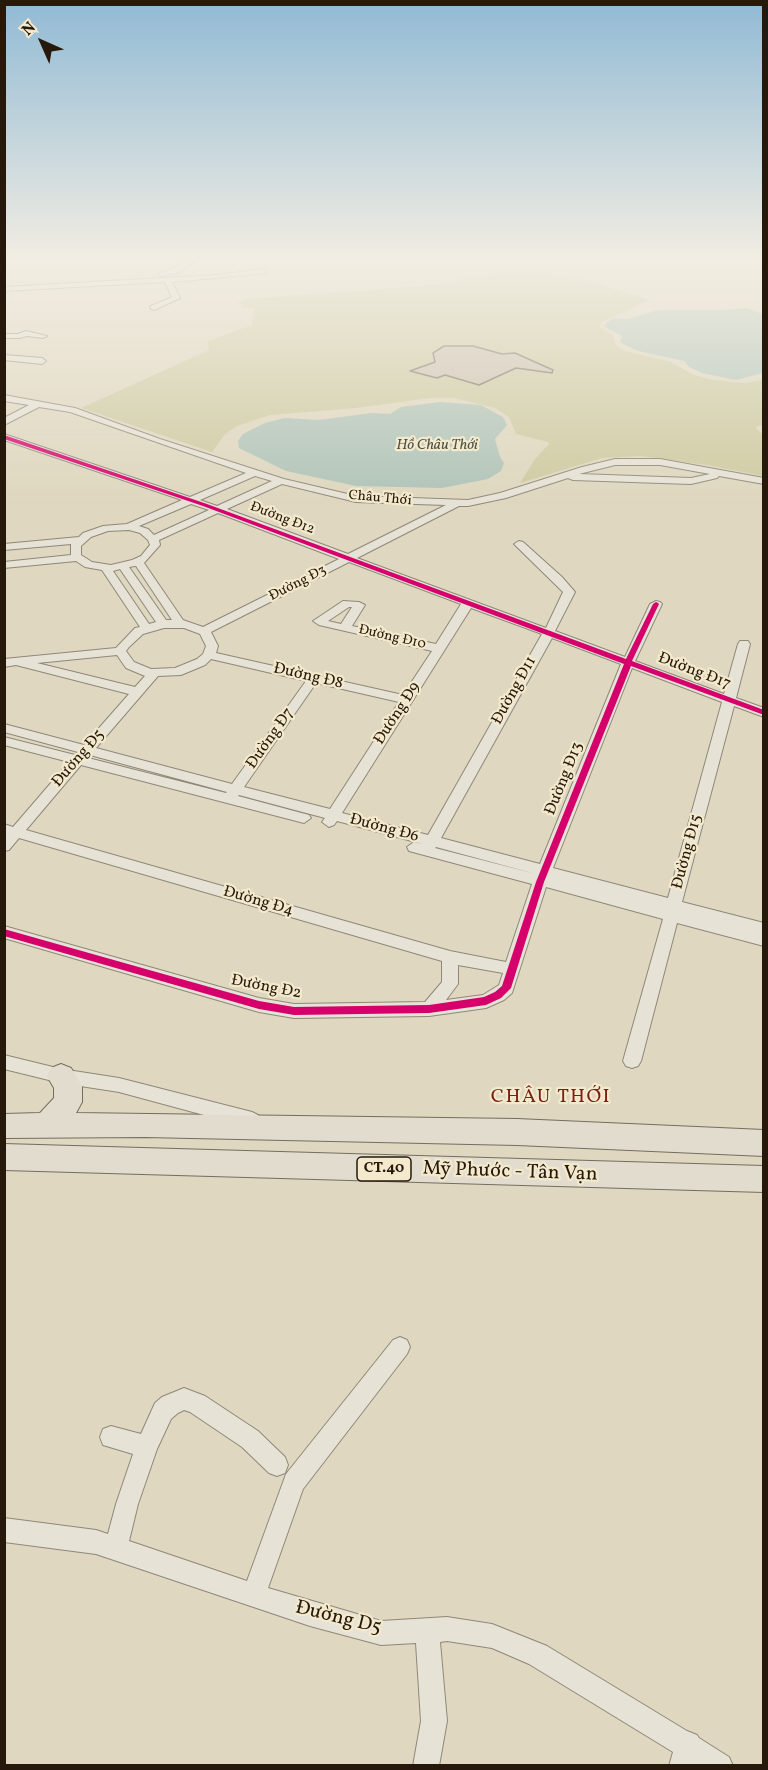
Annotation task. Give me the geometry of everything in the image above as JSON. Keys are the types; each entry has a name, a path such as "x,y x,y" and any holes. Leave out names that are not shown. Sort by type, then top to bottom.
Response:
{"main road":[{"path":"47,1126 68,1102 68,1086 61,1076"},
{"path":"4,1126 279,1127 517,1132 764,1143"},
{"name":"Mỹ Phước - Tân Vạn","path":"4,1157 764,1179"}],"street":[{"path":"4,357 42,361"},
{"name":"Châu Thới","path":"4,398 40,403 100,419 157,441 281,481 356,499 456,504 502,496 585,469 623,462 660,462 764,481"},
{"path":"4,413 25,400"},
{"path":"4,422 40,403"},
{"name":"Đường Đ12","path":"4,437 205,505 547,633"},
{"path":"4,565 77,549 96,531 129,527 256,472"},
{"path":"561,477 691,481 725,473"},
{"path":"149,535 205,505 268,476"},
{"path":"149,535 218,510 281,481"},
{"name":"Đường Đ3","path":"204,631 456,504"},
{"path":"77,549 89,565 123,566 138,561 152,552 155,545 149,535 129,527"},
{"name":"Đường Đ11","path":"429,846 568,598 569,592 519,544"},
{"path":"4,547 77,549"},
{"path":"4,556 77,549"},
{"path":"138,561 179,623"},
{"path":"123,566 163,624"},
{"path":"105,567 146,628"},
{"path":"127,600 158,591"},
{"name":"Đường Đ9","path":"330,820 468,603"},
{"name":"Đường Đ13","path":"512,969 542,876 628,663 656,604"},
{"path":"11,663 120,651 131,637 146,628 163,624 179,623 204,631 210,638 212,646 209,655 190,668 177,672 154,673 138,670 130,665 120,651"},
{"name":"Đường Đ10","path":"345,627 440,649"},
{"name":"Đường Đ17","path":"547,633 764,713"},
{"name":"Đường Đ15","path":"632,1060 744,644"},
{"name":"Đường Đ8","path":"209,655 407,700"},
{"path":"11,663 138,692"},
{"name":"Đường Đ5","path":"4,846 10,831 83,755 154,673"},
{"name":"Đường Đ7","path":"232,794 313,679"},
{"name":"Đường Đ6","path":"4,728 83,755"},
{"name":"Đường Đ6","path":"4,741 83,755 169,777 673,911 764,940"},
{"name":"Đường Đ4","path":"10,831 450,957 512,969"},
{"name":"Đường Đ6","path":"673,911 764,929"},
{"name":"Đường Đ2","path":"4,932 259,1005 294,1011 429,1009 486,1001 498,996 506,988 512,969"},
{"path":"429,1009 450,984 450,957"},
{"path":"4,1062 61,1076 120,1085 279,1127"},
{"path":"254,1595 294,1482 400,1347"},
{"path":"116,1548 127,1504 147,1447 163,1411 176,1401 184,1399 197,1404 250,1439 277,1465"},
{"path":"111,1437 147,1447"},
{"name":"Đường D5","path":"4,1530 96,1542 310,1614 381,1633 447,1629 492,1636 538,1655 685,1755 720,1766"},
{"path":"426,1766 434,1720 427,1631"}],"shaded area":[{"path":"208,341 615,341 616,346 625,351 671,362 694,375 713,380 744,383 763,380 763,425 755,427 763,435 763,476 641,456 602,458 520,483 535,459 549,444 548,442 516,434 509,417 495,408 454,398 430,398 356,408 270,415 237,426 225,434 212,452 81,408 209,350"}],"water":[{"path":"763,341 763,373 736,380 702,373 689,367 684,361 638,351 620,342"},
{"name":"Hồ Châu Thới","path":"440,402 481,405 503,417 507,425 495,439 504,463 501,471 488,479 442,488 356,486 286,471 239,448 238,441 243,434 265,423 285,418 318,420 372,413 390,414 401,407"}],"building":[{"path":"444,346 473,346 502,354 515,353 553,370 552,373 516,368 479,385 445,375 437,378 410,371 435,362 433,353"}],"cycle path":[{"path":"4,437 205,505 764,713"},
{"path":"4,932 259,1005 294,1011 429,1009 486,1001 498,995 506,988 540,882 628,663 656,604"}],"district":[{"name":"CHÂU THỚI","path":"551,1098"}]}
